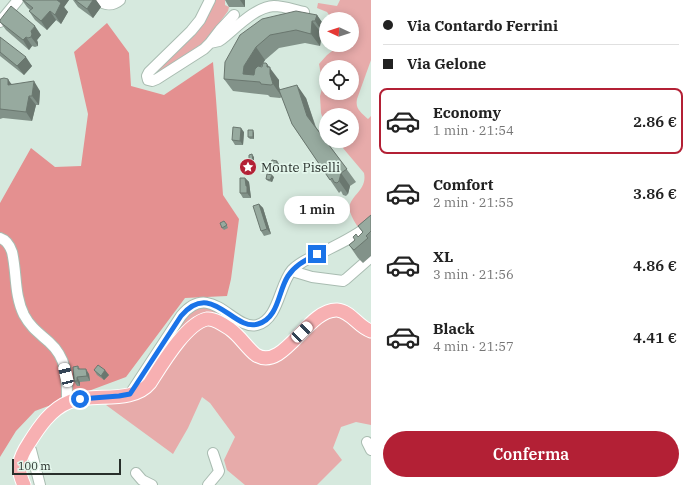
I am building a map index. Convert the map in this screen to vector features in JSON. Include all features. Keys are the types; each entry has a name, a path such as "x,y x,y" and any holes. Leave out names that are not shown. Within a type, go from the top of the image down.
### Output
{"main road":[{"path":"24,485 19,470 21,456 42,424 54,411 67,402 80,399 119,396 140,392 146,387 183,335 197,324 207,319 213,320 225,326 238,336 256,355 266,359 278,355 315,319 328,312 337,310 346,313 363,328 371,330"}],"street":[{"path":"0,22 18,0"},
{"path":"97,0 109,5 116,4 120,0"},
{"path":"210,0 195,26 147,74 147,78 150,81 157,79 204,49 234,15"},
{"path":"210,43 219,41 250,16 263,8 278,6 304,12"},
{"path":"130,394 181,316 189,308 203,303 213,304 247,324 257,325 266,320 275,309 284,284 296,266 361,233 371,224"},
{"path":"0,238 11,247 17,296 24,316 37,332 55,348 64,364 67,402"},
{"path":"292,271 312,277 343,281 371,257"},
{"path":"27,445 31,450 40,485"},
{"path":"208,485 219,471 213,453"},
{"path":"136,473 142,480 152,485"}],"shaded area":[{"path":"214,0 225,0 225,5 229,7 228,11 211,34 203,43 152,75"},
{"path":"340,0 371,0 371,60 359,93 359,60 323,60 331,52 359,52 359,12 327,12 317,8 318,3 337,6"},
{"path":"107,23 129,53 131,86 164,95 213,62 223,195 239,219 231,279 227,296 185,298 126,377 35,411 16,431 0,457 0,203 31,148 55,167 81,166 88,114 74,52"},
{"path":"320,100 357,100 358,108 321,108"},
{"path":"359,110 368,119 371,116 371,219 359,229 350,212 350,207 351,202 363,185 364,173 343,148 359,148"},
{"path":"200,306 217,310 214,316 210,315 141,382 184,318"},
{"path":"341,316 371,335 371,425 356,422 341,427 333,448 342,460 317,485 245,485 227,470 224,460 235,437 210,403 202,397 188,428 173,454 106,405 135,396 178,347 205,322 228,332 251,359 263,364 271,363 320,320"}],"building":[{"path":"23,0 57,0 61,3 55,15 50,11 41,21 29,11 33,8"},
{"path":"75,0 93,0 87,9"},
{"path":"11,6 35,26 31,31 31,37 26,37 23,40 0,22"},
{"path":"296,11 317,15 315,21 312,21 311,34 296,30 270,35 256,47 244,66 243,74 254,75 255,69 258,66 262,67 263,63 266,63 267,67 270,67 270,74 273,84 261,84 260,82 224,79 225,62 240,35 262,19"},
{"path":"0,37 26,57 17,66 0,52"},
{"path":"0,79 8,79 8,85 34,81 32,96 29,96 26,112 0,109"},
{"path":"297,85 307,116 319,132 319,148 331,148 347,169 341,173 337,183 334,182 332,178 330,180 292,124 279,90"},
{"path":"233,127 241,128 240,141 232,140"},
{"path":"248,130 253,130 253,137 248,137"},
{"path":"252,154 253,161 249,161 249,155"},
{"path":"272,160 277,161 275,166 270,165"},
{"path":"267,174 272,175 270,180 266,179"},
{"path":"240,178 245,178 247,193 240,193"},
{"path":"259,204 267,229 261,231 253,206"},
{"path":"371,215 371,231 366,236 368,238 354,250 349,245 355,240 353,237 356,234 358,237 363,232 358,226"},
{"path":"224,221 227,225 222,228 220,223"},
{"path":"98,365 105,370 101,376 94,370"},
{"path":"78,366 78,369 86,369 87,376 77,377 77,381 74,381 73,367"}],"place":[{"name":"Monte Piselli","path":"248,167"}],"route":[{"path":"80,399 130,394 181,316 193,305 203,303 213,304 247,324 257,325 266,320 275,309 287,277 296,266 317,254"}]}
